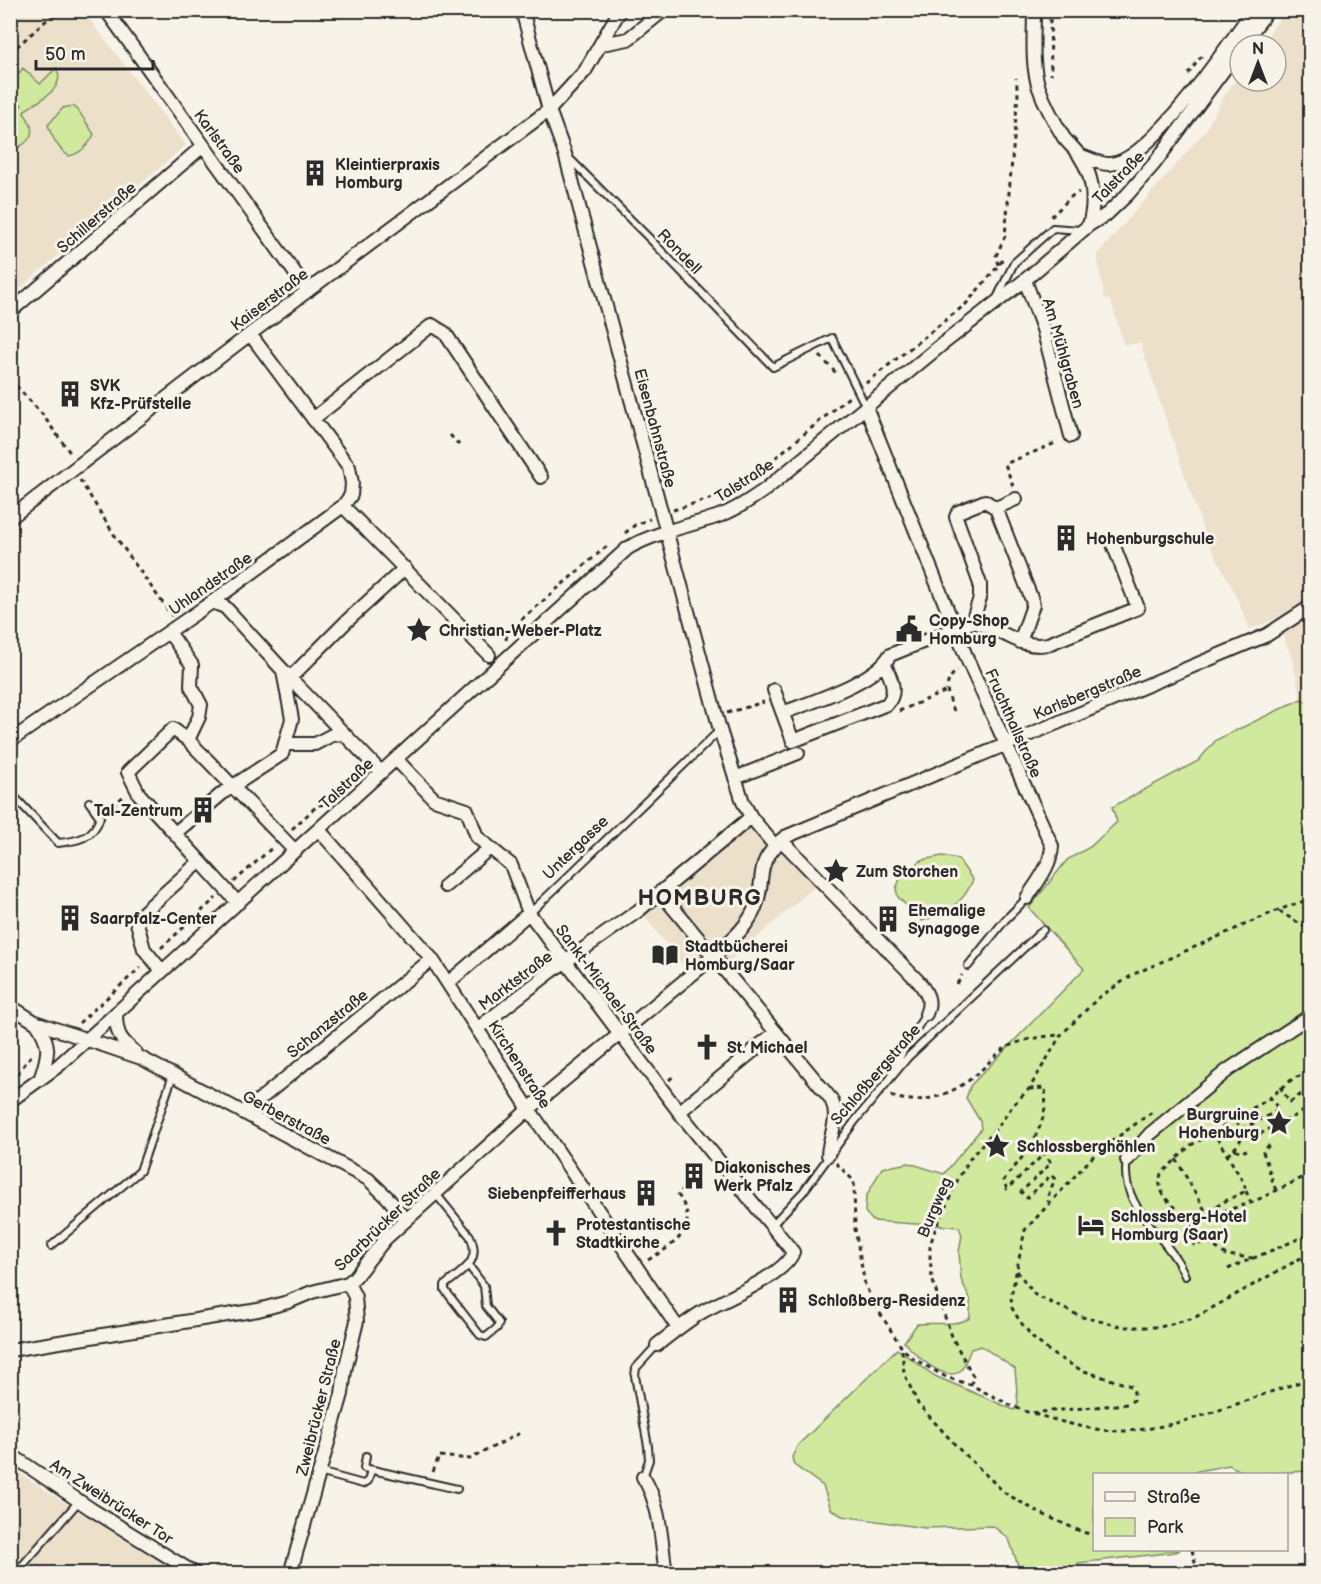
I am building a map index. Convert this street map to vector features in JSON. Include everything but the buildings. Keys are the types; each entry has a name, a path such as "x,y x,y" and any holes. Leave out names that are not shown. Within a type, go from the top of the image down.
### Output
{"street":[{"name":"Karlstraße","path":"106,10 309,291"},
{"name":"Eisenbahnstraße","path":"522,10 549,110 565,154 720,730 743,802 751,817 919,982 929,1000 930,1005 926,1014"},
{"name":"Kaiserstraße","path":"10,518 250,334 549,110 585,72 620,10"},
{"path":"602,44 627,39 664,10"},
{"path":"1034,10 1035,68 1039,88 1065,139 1079,155 1088,171 1093,186 1093,210 1086,228"},
{"name":"Talstraße","path":"1079,155 1111,164 1131,156 1165,126 1212,67 1252,10"},
{"name":"Talstraße","path":"1251,33 1268,10"},
{"name":"Talstraße","path":"10,1101 58,1066 628,548 667,531 737,508 766,489 1086,228 1107,214 1154,164 1228,64"},
{"name":"Schillerstraße","path":"10,312 203,146"},
{"name":"Am Mühlgraben","path":"1025,280 1043,329 1071,436"},
{"path":"313,419 432,325 444,333 541,477"},
{"path":"250,334 349,467 352,483 351,495 343,506 489,655"},
{"name":"Fruchthallstraße","path":"866,407 968,661 1052,846 1052,856 1027,898"},
{"path":"996,508 1016,499"},
{"path":"972,622 980,598 980,584 956,517 958,512 985,501 996,508 1032,600 1033,605 1020,642"},
{"name":"Uhlandstraße","path":"10,741 174,629 343,506"},
{"path":"783,713 865,679 885,665 890,655 972,622 981,623 1020,642 1037,646 1048,644 1138,608 1113,544"},
{"path":"286,674 405,568"},
{"path":"212,602 225,607 381,772"},
{"name":"Karlsbergstraße","path":"778,843 798,830 1267,635 1311,607"},
{"path":"174,629 192,665 191,686 201,705 199,717 188,740"},
{"path":"776,694 793,741 887,704 893,697 893,688 885,665"},
{"path":"175,833 232,787 282,754 292,719 286,674"},
{"path":"238,903 139,794 128,772 173,729 188,740 295,852"},
{"path":"285,744 315,744 332,735 344,734"},
{"path":"735,778 798,753"},
{"name":"Sankt-Michael-Straße","path":"396,759 434,799 467,810 477,837 511,865 529,914 680,1112 793,1252 786,1263 751,1288 702,1312 678,1328"},
{"name":"Marktstraße","path":"477,1029 565,962 638,911 751,817"},
{"name":"Kirchenstraße","path":"319,830 432,959 529,1109 678,1328"},
{"name":"Saarbrücker Straße","path":"10,1350 258,1310 348,1283 385,1239 529,1109 713,957 740,932 752,915 764,862 778,843"},
{"path":"445,886 490,848"},
{"path":"162,971 144,949 136,920 200,861"},
{"path":"660,892 834,1106 836,1122 830,1137 828,1155"},
{"name":"Untergasse","path":"448,983 529,914"},
{"name":"Schanzstraße","path":"243,1113 432,959"},
{"name":"Gerberstraße","path":"10,1006 35,1022 141,1058 174,1074 368,1179 406,1220"},
{"name":"Gerberstraße","path":"116,1013 119,1037 141,1058"},
{"path":"1127,1160 1150,1134 1228,1070 1311,1016"},
{"path":"35,1022 45,1035 48,1054 40,1077"},
{"path":"680,1112 776,1032"},
{"name":"Zweibrücker Straße","path":"290,1574 342,1394 345,1370 357,1321 355,1297 348,1283"},
{"path":"657,1345 678,1328"},
{"name":"Am Zweibrücker Tor","path":"10,1454 79,1501 196,1574"},
{"path":"643,1477 652,1491 657,1509 666,1574"}],"lane":[{"name":"Rondell","path":"565,154 773,367 832,338 866,407"},
{"path":"995,302 1014,263 1053,228 1086,228"},
{"name":"Untergasse","path":"529,914 720,730"},
{"path":"10,792 58,843 80,841 97,829 100,817 89,802"},
{"name":"Fruchthallstraße","path":"968,966 1005,920 1027,898"},
{"name":"Schloßbergstraße","path":"771,1226 803,1192 828,1155 925,1040 1042,930"},
{"path":"888,1082 898,1059 926,1014"},
{"path":"51,1246 140,1171 174,1074"},
{"path":"1127,1160 1125,1180 1132,1199 1175,1257 1185,1276"},
{"path":"436,1194 470,1236 473,1244 473,1260 469,1266 445,1285 444,1290 480,1335 486,1337 497,1328 499,1323 486,1306 484,1286 469,1266"},
{"path":"643,1477 649,1460 648,1446 635,1376 636,1368 657,1345"},
{"path":"366,1456 364,1468 457,1489"},
{"path":"319,1472 363,1484 368,1482 371,1470"},
{"path":"15,1574 79,1501"}],"path":[{"path":"10,53 58,10"},
{"path":"1050,10 1051,78"},
{"path":"1188,74 1208,47"},
{"path":"998,265 996,256 1005,236 1018,95 1016,78"},
{"path":"826,363 839,376"},
{"path":"10,379 42,414 174,629"},
{"path":"450,435 461,447"},
{"path":"1012,484 1005,465 1071,436"},
{"path":"954,711 946,685 954,673 968,661"},
{"path":"717,716 776,694"},
{"path":"100,817 135,786"},
{"name":"Burgweg","path":"971,1385 973,1376 953,1339 938,1298 932,1278 930,1252 935,1230 970,1157 1029,1089 1061,1035 1098,998 1134,974 1278,910 1311,898"},
{"path":"1278,910 1307,928 1311,928"},
{"path":"880,1092 908,1101 934,1099 971,1079 1006,1048 1023,1042 1061,1035"},
{"path":"10,1079 18,1073 33,1053"},
{"path":"1253,1257 1226,1256 1208,1242 1194,1245 1196,1233 1189,1221 1167,1201 1160,1185 1161,1174 1191,1145 1270,1097 1295,1077 1311,1074"},
{"path":"1280,1088 1290,1101 1311,1086 1304,1076"},
{"path":"1029,1089 1045,1088 1047,1101 1043,1116 1033,1142 1003,1181 1007,1189 1045,1153 1051,1164 1022,1192 1027,1198 1051,1175 1055,1179 1049,1193 1048,1203"},
{"path":"1242,1129 1279,1110 1270,1097"},
{"path":"1252,1138 1311,1108"},
{"path":"1227,1155 1235,1149 1242,1135 1242,1129 1235,1118"},
{"path":"1214,1133 1244,1183 1251,1203"},
{"path":"1269,1145 1263,1152 1276,1191"},
{"path":"1235,1149 1241,1152 1247,1150"},
{"path":"828,1155 854,1181 855,1229 865,1285 873,1302 902,1348 928,1368 946,1377 971,1385 1030,1413 1079,1426 1123,1431 1171,1424 1215,1413 1311,1379"},
{"path":"1176,1159 1206,1212"},
{"path":"1030,1413 1127,1404 1134,1400 1131,1386 1081,1370 1054,1355 1034,1339 1012,1308 1011,1297 1025,1230 1085,1164"},
{"path":"1189,1221 1251,1203 1311,1174"},
{"path":"637,1267 677,1241 685,1230 687,1215 678,1195 683,1189"},
{"path":"1199,1217 1246,1191"},
{"path":"1228,1269 1311,1234"},
{"path":"930,1252 936,1249"},
{"path":"1016,1269 1035,1295 1082,1317 1125,1327 1160,1327 1194,1318 1311,1253"},
{"path":"902,1348 904,1373 918,1404 960,1450 1005,1493 1038,1512 1082,1532 1093,1535"},
{"path":"424,1471 432,1473 439,1456 470,1459 520,1433"},
{"path":"1192,1551 1198,1574"}],"shaded area":[{"path":"11,11 83,11 186,145 11,296"},
{"path":"1285,11 1310,11 1310,704 1301,699 1292,658 1276,619 1250,629 1231,585 1206,538 1140,343 1124,345 1111,301 1104,297 1097,255 1206,130 1228,91 1228,93 1288,93 1288,33 1269,33"},
{"path":"748,812 774,845 781,840 821,881 722,968 713,958 691,975 644,916 632,906"},
{"path":"10,1467 73,1508 178,1573 11,1573"}],"green space":[{"path":"23,68 40,84 56,68 59,75 50,93 25,110 24,113 32,132 28,140 19,147 11,143 11,117 22,105 11,94 11,83"},
{"path":"73,106 94,134 84,148 69,156 56,142 48,125 63,108"},
{"path":"1301,699 1310,704 1310,1471 1245,1473 1229,1465 1193,1473 1093,1473 1093,1551 1178,1551 1078,1563 1071,1573 1021,1574 1009,1539 993,1526 925,1528 842,1516 831,1509 823,1486 794,1465 792,1457 798,1445 897,1349 935,1376 1014,1410 1018,1404 1015,1369 981,1346 971,1349 962,1369 953,1374 929,1365 904,1342 917,1324 951,1323 970,1318 970,1299 961,1279 959,1252 962,1235 959,1227 873,1221 865,1212 866,1197 882,1168 909,1163 944,1174 981,1129 980,1121 966,1098 971,1085 1084,969 1029,908 1067,860 1090,847 1117,822 1112,807 1198,761 1216,740"},
{"path":"942,856 958,859 973,880 964,896 953,907 922,921 898,897 896,889 901,876 922,860"}],"place":[{"name":"Kleintierpraxis Homburg","path":"315,173"},
{"name":"SVK Kfz-Prüfstelle","path":"70,394"},
{"name":"Hohenburgschule","path":"1066,538"},
{"name":"Copy-Shop Homburg","path":"909,629"},
{"name":"Christian-Weber-Platz","path":"419,630"},
{"name":"Tal-Zentrum","path":"203,810"},
{"name":"Zum Storchen","path":"836,871"},
{"name":"Saarpfalz-Center","path":"70,918"},
{"name":"Ehemalige Synagoge","path":"888,919"},
{"name":"Stadtbücherei Homburg/Saar","path":"665,955"},
{"name":"St. Michael","path":"707,1047"},
{"name":"Burgruine Hohenburg","path":"1279,1123"},
{"name":"Schlossberghöhlen","path":"997,1146"},
{"name":"Diakonisches Werk Pfalz","path":"694,1176"},
{"name":"Siebenpfeifferhaus","path":"646,1193"},
{"name":"Schlossberg-Hotel Homburg (Saar)","path":"1091,1225"},
{"name":"Protestantische Stadtkirche","path":"556,1233"},
{"name":"Schloßberg-Residenz","path":"788,1300"}],"district":[{"name":"HOMBURG","path":"700,897"}]}
